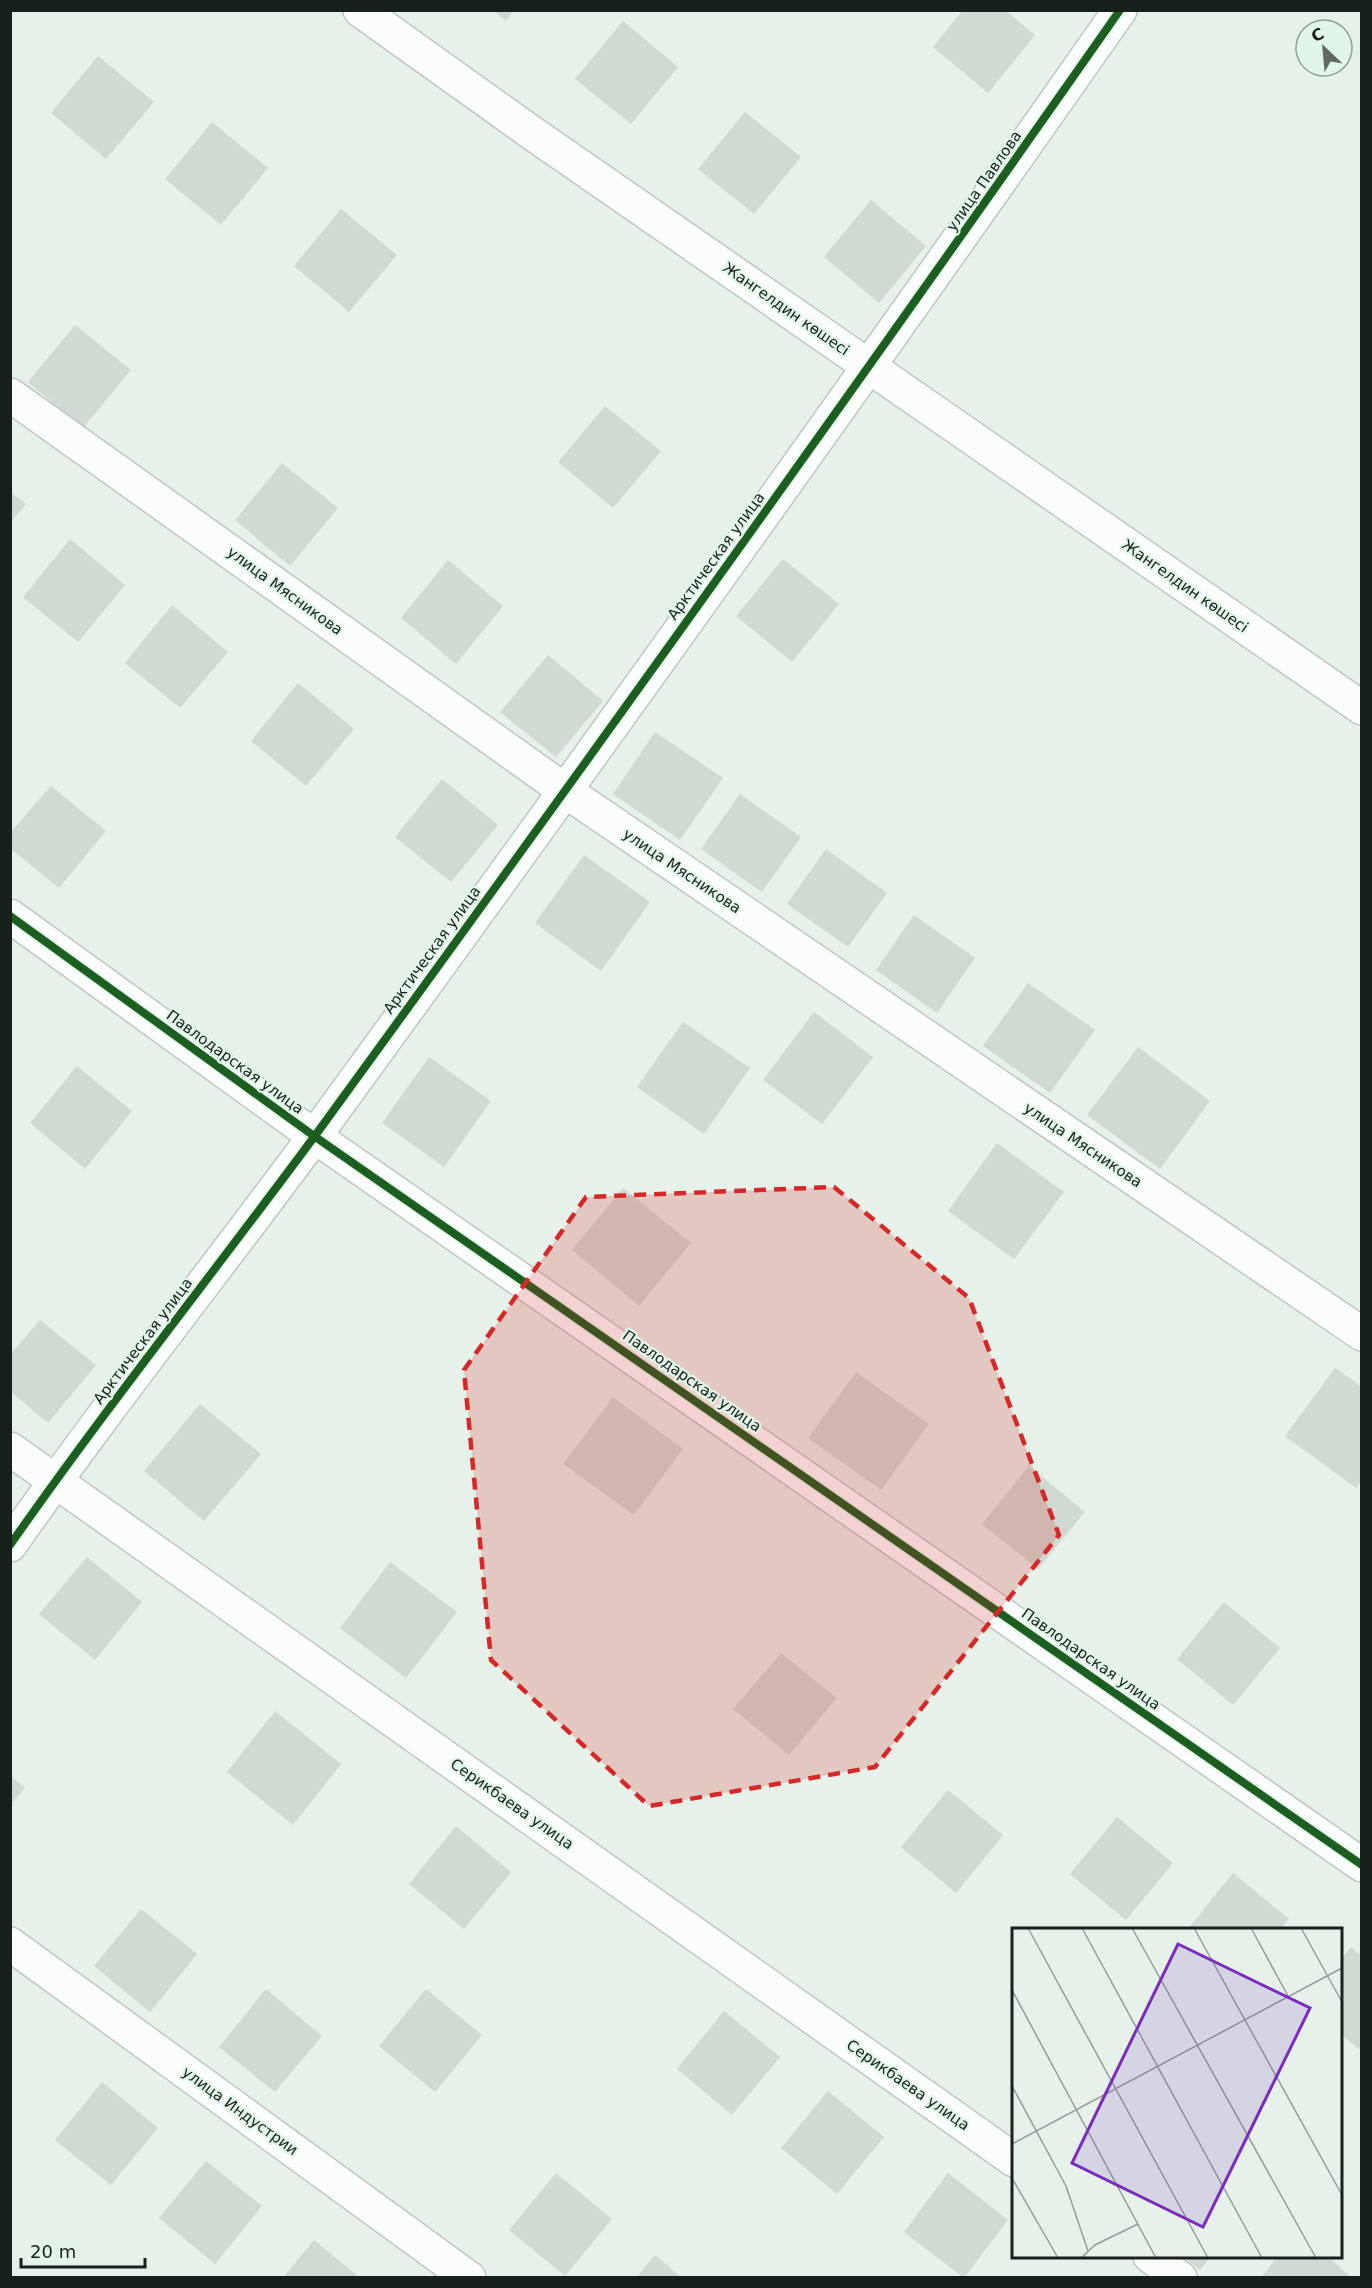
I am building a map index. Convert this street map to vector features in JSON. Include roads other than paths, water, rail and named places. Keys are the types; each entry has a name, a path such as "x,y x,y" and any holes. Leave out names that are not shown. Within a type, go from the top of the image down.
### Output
{"street":[{"name":"Жангелдин көшесі","path":"360,10 869,367 1362,708"},
{"name":"улица Павлова","path":"869,367 1120,10"},
{"name":"Арктическая улица","path":"10,1545 56,1480 314,1136 869,367"},
{"name":"улица Мясникова","path":"10,395 564,790 1362,1334"},
{"name":"Павлодарская улица","path":"10,916 314,1136 1362,1865"},
{"name":"Серикбаева улица","path":"10,1449 1012,2159"},
{"name":"улица Индустрии","path":"10,1944 468,2277"},
{"path":"1153,2258 1180,2277"}]}
